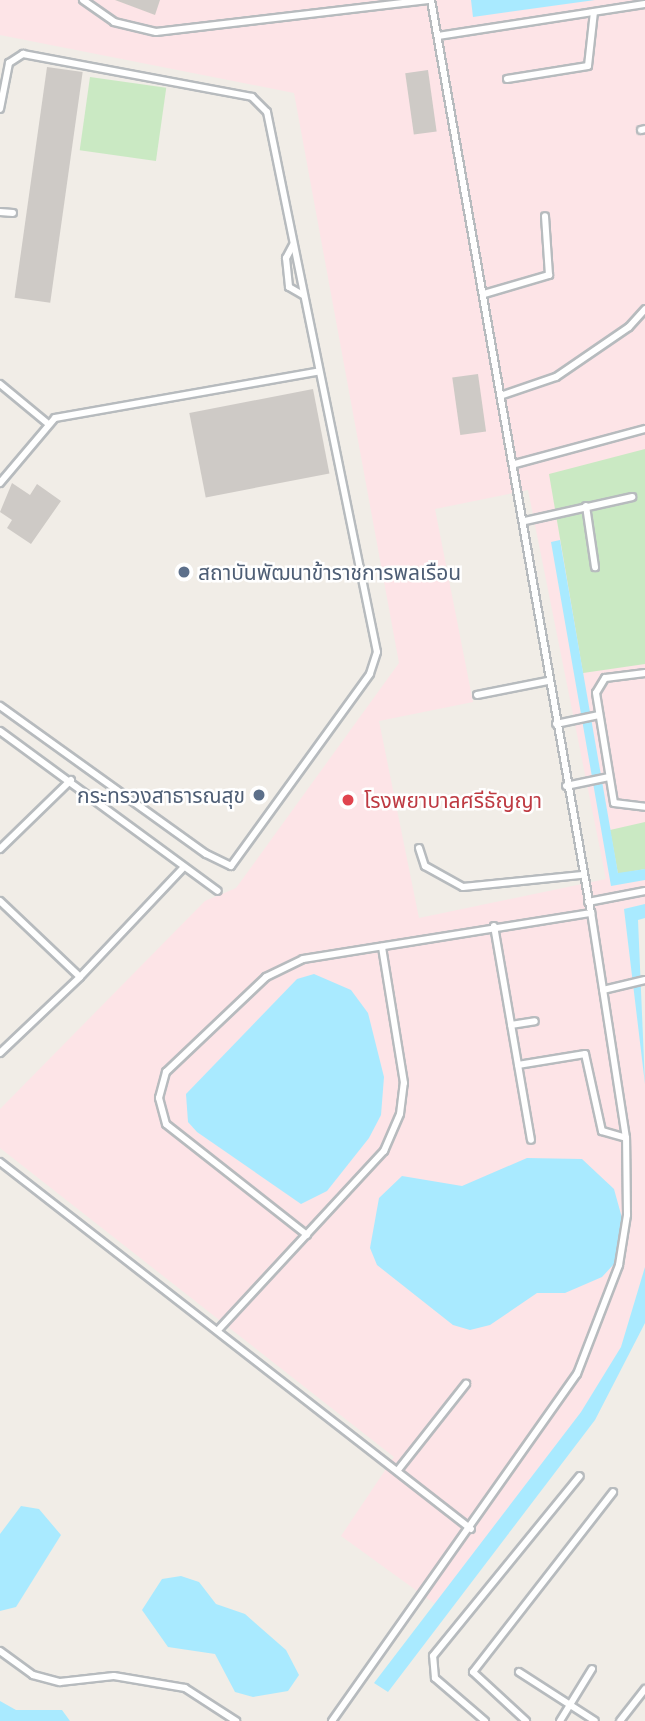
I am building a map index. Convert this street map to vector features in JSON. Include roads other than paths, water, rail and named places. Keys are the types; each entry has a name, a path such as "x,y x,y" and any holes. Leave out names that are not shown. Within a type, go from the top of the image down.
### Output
{"lane":[{"path":"83,0 114,22 156,32 430,0 525,521 566,786 606,990 626,1138 627,1215 601,1322 577,1374 471,1529 332,1721"},
{"path":"438,36 645,4"},
{"path":"507,79 588,66 594,12"},
{"path":"0,109 9,63 23,54 252,97 267,112 317,372 359,554 376,663 238,860 223,866 0,706"},
{"path":"0,212 13,213"},
{"path":"484,294 549,275 545,216"},
{"path":"293,246 286,258 289,287 303,295"},
{"path":"503,395 556,377 629,327 645,309"},
{"path":"0,483 46,422 317,372"},
{"path":"0,384 46,422"},
{"path":"515,464 645,429"},
{"path":"525,521 632,497"},
{"path":"586,506 594,567"},
{"path":"645,673 599,683 596,716 607,778 618,807 645,807"},
{"path":"477,695 548,681"},
{"path":"556,724 596,716"},
{"path":"0,731 71,780 218,891"},
{"path":"566,786 607,778"},
{"path":"0,849 71,780"},
{"path":"419,848 425,866 463,887 582,875"},
{"path":"1,1053 80,976 184,867"},
{"path":"588,902 645,891"},
{"path":"0,901 80,976"},
{"path":"307,1235 166,1124 160,1086 166,1072 266,977 303,959 494,926 591,913"},
{"path":"494,926 531,1140"},
{"path":"219,1329 384,1151 400,1114 404,1083 383,947"},
{"path":"606,990 645,980"},
{"path":"512,1025 535,1021"},
{"path":"518,1065 585,1054 602,1130 626,1138"},
{"path":"0,1162 219,1329 471,1529"},
{"path":"398,1470 466,1384"},
{"path":"485,1721 435,1678 433,1656 580,1476"},
{"path":"526,1721 473,1672 613,1492"},
{"path":"0,1651 33,1675 60,1682 114,1676 185,1688 236,1721"},
{"path":"560,1721 592,1669"},
{"path":"519,1672 595,1721"},
{"path":"620,1721 645,1689"}],"water":[{"path":"471,0 595,0 473,17"},
{"path":"560,540 618,873 645,869 645,880 611,886 551,542"},
{"path":"645,904 645,918 638,920 645,1084 624,909"},
{"path":"314,974 351,990 368,1013 384,1077 381,1115 369,1138 327,1191 301,1204 197,1132 188,1122 186,1094 297,979"},
{"path":"527,1158 582,1159 614,1189 622,1218 614,1264 602,1277 565,1293 537,1293 490,1325 470,1330 453,1325 377,1265 370,1248 379,1198 402,1176 462,1186"},
{"path":"645,1267 645,1323 595,1420 388,1692 374,1683 581,1412 621,1347"},
{"path":"21,1506 39,1509 61,1535 16,1607 0,1611 0,1534"},
{"path":"181,1576 199,1582 216,1604 245,1614 286,1650 299,1675 288,1691 253,1697 235,1692 215,1654 168,1647 142,1610 162,1579"},
{"path":"0,1701 16,1710 62,1710 70,1721 0,1721"}],"place":[{"name":"สถาบันพัฒนาข้าราชการพลเรือน","path":"184,572"},
{"name":"กระทรวงสาธารณสุข","path":"259,795"},
{"name":"โรงพยาบาลศรีธัญญา","path":"348,800"}]}
